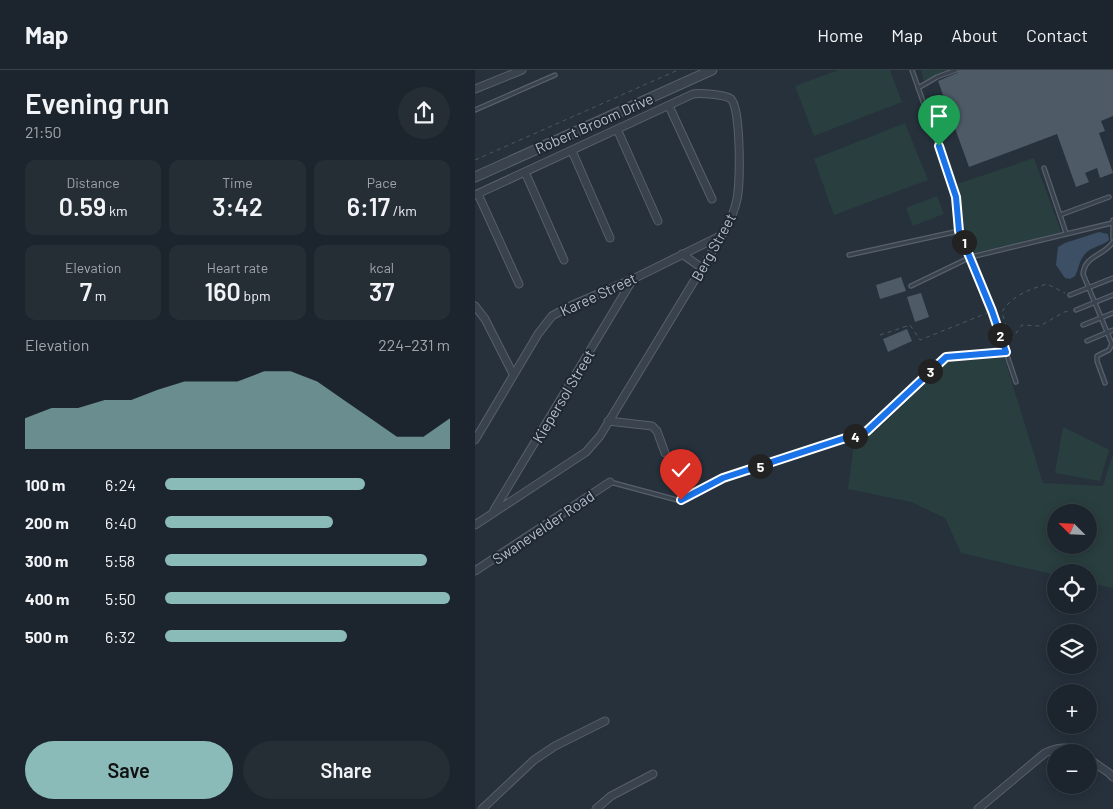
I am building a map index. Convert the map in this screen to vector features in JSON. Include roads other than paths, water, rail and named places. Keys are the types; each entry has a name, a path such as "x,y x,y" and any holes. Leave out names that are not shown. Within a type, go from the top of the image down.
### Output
{"street":[{"path":"498,70 501,79"},
{"path":"475,89 522,70"},
{"name":"Robert Broom Drive","path":"475,177 712,70"},
{"name":"Berg Street","path":"475,525 587,452 609,421 722,235 736,206 739,188 738,139 733,103 729,98 696,94 476,195"},
{"path":"669,106 712,199"},
{"path":"617,129 657,221"},
{"path":"571,151 611,238"},
{"path":"525,172 564,260"},
{"path":"476,195 519,284"},
{"name":"Karee Street","path":"475,440 542,328 557,312 633,279 722,235"},
{"path":"682,254 702,268"},
{"name":"Kiepersol Street","path":"493,513 633,279"},
{"path":"475,306 485,319 513,374"},
{"path":"609,421 653,426 657,431 665,453"},
{"name":"Swanevelder Road","path":"475,571 611,482"},
{"path":"486,808 534,760 555,746 605,721"},
{"path":"978,809 1047,752"},
{"path":"1097,764 1112,773"},
{"path":"596,809 611,796 653,774"}],"lane":[{"path":"912,70 954,190 959,231 992,311 1017,382"},
{"path":"918,88 937,77 956,70"},
{"path":"475,109 555,75"},
{"path":"1044,168 1066,233"},
{"path":"1060,215 1109,197"},
{"path":"911,286 971,257 1113,222 1113,238"},
{"path":"849,255 959,231"},
{"path":"1105,383 1096,358 1098,354 1112,347 1083,274 1087,261 1107,249 1113,242"},
{"path":"1070,295 1113,278"},
{"path":"1076,310 1113,295"},
{"path":"1083,325 1113,314"},
{"path":"1087,341 1113,330"},
{"path":"611,482 681,500 723,478 867,431 946,357 1006,352"}],"water":[{"path":"1099,232 1108,234 1109,240 1088,251 1081,259 1075,276 1070,279 1065,278 1056,265 1058,247"}]}
